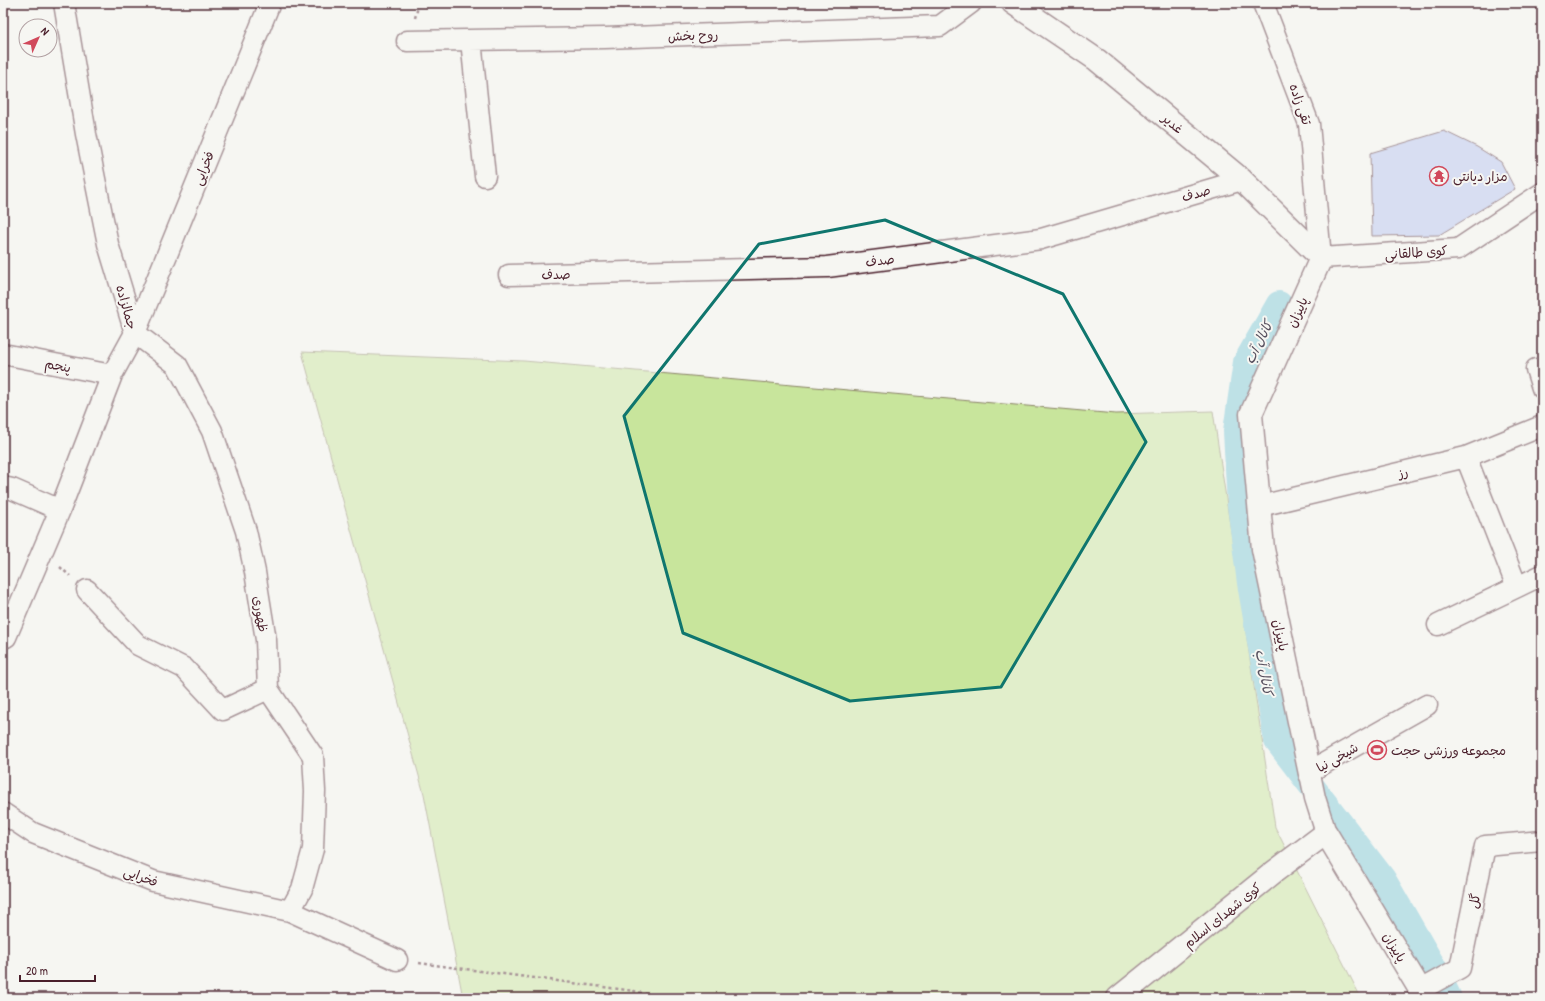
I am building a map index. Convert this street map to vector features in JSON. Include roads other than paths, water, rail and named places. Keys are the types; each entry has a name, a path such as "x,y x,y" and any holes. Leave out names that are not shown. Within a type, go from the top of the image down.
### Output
{"main road":[{"name":"غدیر","path":"1013,3 1098,60 1242,180 1321,258"},
{"name":"پاییزان","path":"1310,773 1263,550 1251,414 1321,258"},
{"name":"پاییزان","path":"1326,833 1422,994"},
{"name":"کوی شهدای اسلام","path":"1118,998 1274,872 1326,833"}],"street":[{"name":"جمالزاده","path":"6,638 60,510 112,375 135,333 108,244 86,134 64,3"},
{"name":"فخرایی","path":"135,333 270,3"},
{"name":"روح بخش","path":"407,41 605,38 940,26 971,3"},
{"name":"تقی زاده","path":"1263,3 1310,124 1321,258"},
{"path":"471,40 485,176"},
{"name":"صدف","path":"508,275 827,267 1041,239 1242,180"},
{"name":"کوی طالقانی","path":"1321,258 1458,249 1542,192"},
{"name":"ظهوری","path":"135,333 177,365 212,431 246,531 255,572 266,640 268,689"},
{"name":"پنجم","path":"3,354 112,375"},
{"path":"1536,368 1542,388"},
{"name":"رز","path":"1260,506 1466,457 1542,426"},
{"path":"1466,457 1517,587"},
{"path":"3,487 12,489 60,510"},
{"path":"1438,625 1542,575"},
{"path":"87,590 138,645 184,668 223,710 268,689 313,756 316,791 314,849 302,889 290,911"},
{"name":"شیخی نیا","path":"1310,773 1427,705"},
{"name":"پاییزان","path":"1310,773 1315,798 1326,833"},
{"name":"فخرایی","path":"3,813 34,833 153,881 290,911 397,960"},
{"name":"گل","path":"1422,994 1460,968 1485,846 1542,841"}],"waterway":[{"name":"کانال آب","path":"1279,304 1246,362 1236,431 1240,505 1250,583 1277,741 1383,879 1438,975 1449,998"}],"place":[{"name":"مزار دیانتی","path":"1439,176"},
{"name":"مجموعه ورزشی حجت","path":"1377,750"}]}
